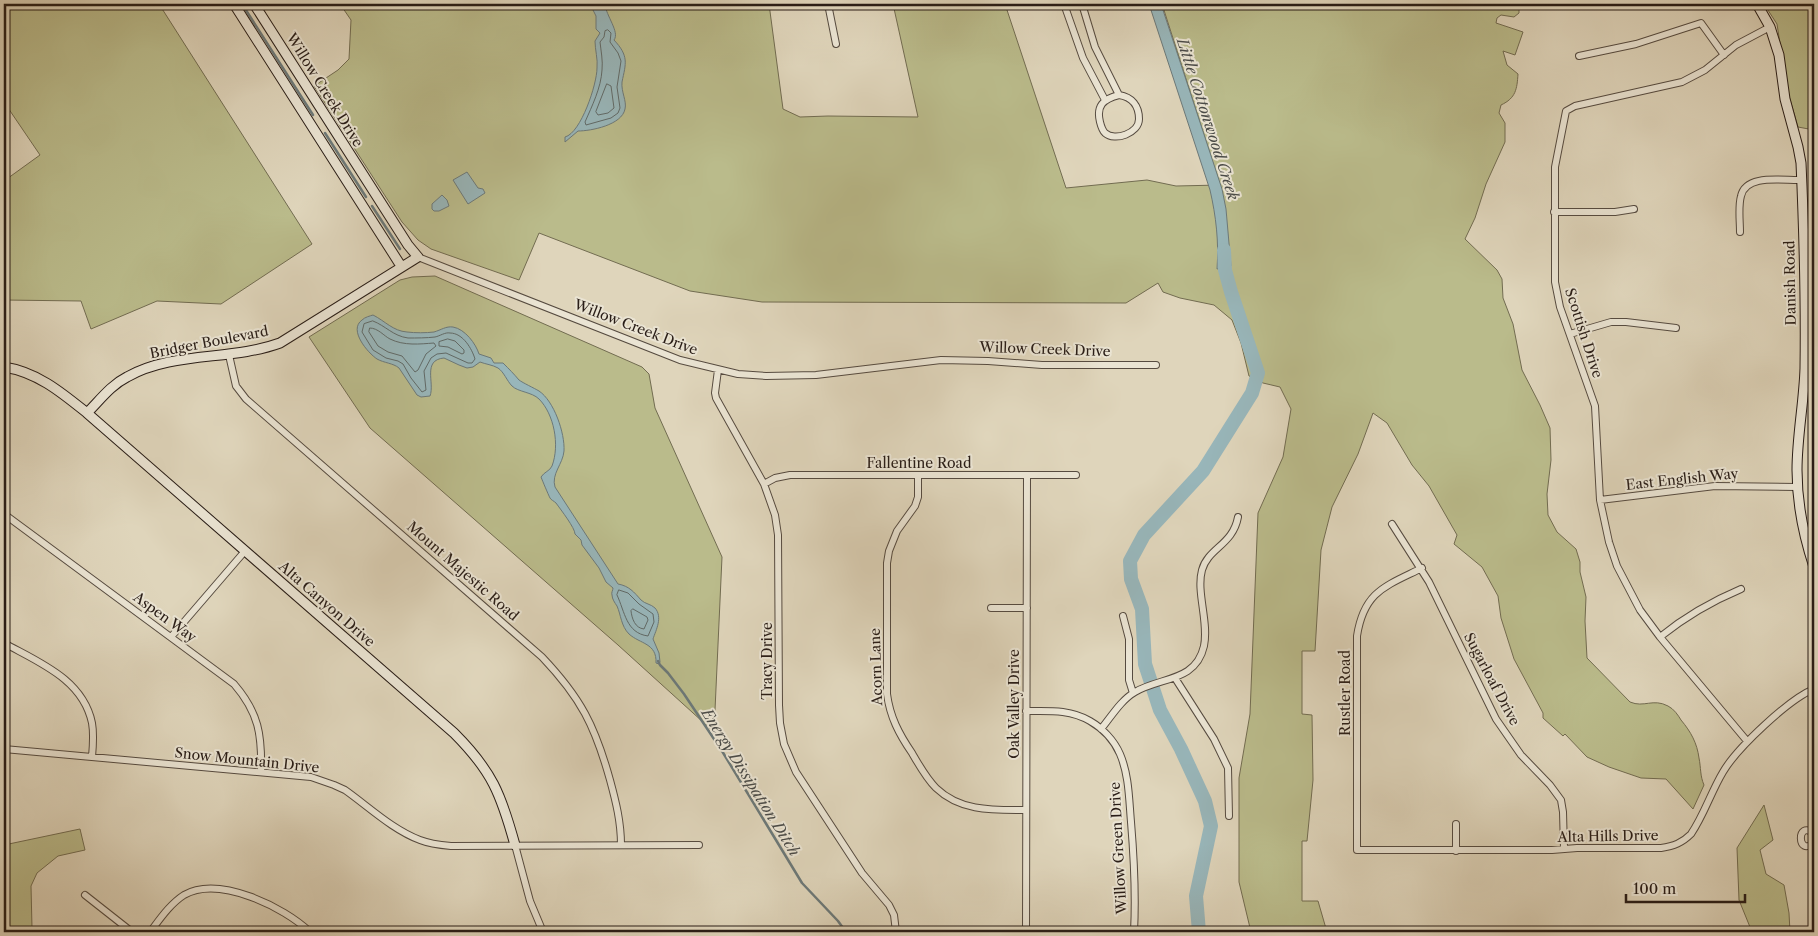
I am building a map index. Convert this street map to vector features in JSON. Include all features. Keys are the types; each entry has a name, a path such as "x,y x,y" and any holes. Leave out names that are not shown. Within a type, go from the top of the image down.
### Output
{"street":[{"path":"234,4 401,266"},
{"name":"Willow Creek Drive","path":"254,4 408,245 418,257 680,360 718,370 766,376 792,376 912,362 955,360 1042,365 1156,366"},
{"path":"828,4 836,44"},
{"path":"1064,4 1083,58 1105,100"},
{"path":"1082,4 1096,47 1119,95"},
{"name":"Danish Road","path":"1757,4 1770,27 1779,55 1785,99 1798,147 1802,180 1810,371 1797,468 1797,486 1806,540 1814,567"},
{"path":"1579,56 1636,44 1701,23 1724,55"},
{"name":"Scottish Drive","path":"1747,741 1660,637 1640,610 1617,566 1605,528 1600,500 1594,406 1560,307 1555,282 1555,167 1566,111 1575,106 1682,82 1706,70 1736,45 1770,27"},
{"path":"1119,95 1127,96 1135,104 1139,123 1132,132 1118,137 1105,134 1098,116 1099,109 1105,100 1119,95"},
{"path":"1740,232 1741,195 1748,184 1760,180 1802,180"},
{"path":"1554,212 1615,212 1634,209"},
{"name":"Bridger Boulevard","path":"87,412 113,386 138,371 166,363 254,351 280,343 418,257"},
{"path":"1570,334 1611,322 1640,323 1676,328"},
{"name":"Mount Majestic Road","path":"229,355 236,386 246,399 542,657 562,678 578,700 592,725 602,751 618,813 621,845"},
{"name":"Alta Canyon Drive","path":"4,367 30,373 57,389 87,412 447,726 469,748 482,763 502,800 530,901 543,932"},
{"name":"Tracy Drive","path":"718,370 716,398 764,484 775,515 778,535 779,705 784,744 796,772 854,861 889,905 894,916 896,932"},
{"name":"Fallentine Road","path":"764,484 776,478 790,475 1076,476"},
{"name":"Acorn Lane","path":"918,476 918,497 915,506 892,541 887,563 887,694 893,722 926,775 935,787 945,795 962,804 982,809 1026,810"},
{"name":"Oak Valley Drive","path":"1026,932 1027,476"},
{"name":"East English Way","path":"1600,500 1714,486 1797,486"},
{"name":"Aspen Way","path":"4,514 234,684 246,698 255,714 260,729 262,747 261,772"},
{"path":"1101,729 1136,691 1162,680 1183,675 1190,670 1202,655 1205,635 1201,582 1202,568 1209,557 1232,536 1238,517"},
{"name":"Sugarloaf Drive","path":"1392,524 1422,568 1496,719 1521,755 1550,785 1561,800 1564,812 1564,849"},
{"path":"171,637 245,551"},
{"name":"Rustler Road","path":"1358,850 1357,636 1360,620 1374,594 1422,568"},
{"path":"1660,637 1702,607 1741,589"},
{"path":"991,608 1027,608"},
{"path":"1123,616 1129,639 1129,680 1136,691"},
{"path":"4,643 55,672 78,691 85,703 92,724 92,757"},
{"path":"1175,678 1214,739 1228,768 1229,816"},
{"name":"Alta Hills Drive","path":"1358,850 1661,848 1673,846 1684,841 1692,834 1724,770 1747,741 1800,696 1814,689"},
{"name":"Willow Green Drive","path":"1026,711 1064,711 1088,720 1101,729 1119,752 1127,780 1134,869 1134,932"},
{"name":"Snow Mountain Drive","path":"4,749 311,777 334,784 421,841 450,846 699,845"},
{"path":"1456,824 1456,850"},
{"path":"1813,846 1806,846 1802,843 1800,836 1808,830 1814,834"},
{"path":"150,932 180,898 192,892 210,888 232,891 268,904 281,910 310,932"},
{"path":"85,894 132,932"}],"green space":[{"path":"4,4 159,4 312,244 221,304 157,301 91,329 81,301 4,300 4,181 40,155 4,102"},
{"path":"340,4 769,4 783,109 800,117 918,117 893,4 1005,4 1066,188 1147,180 1176,186 1220,185 1162,4 1519,4 1519,13 1514,17 1501,15 1497,18 1496,23 1523,32 1515,55 1503,51 1507,65 1518,74 1517,84 1513,96 1501,105 1499,113 1505,123 1505,142 1486,184 1475,218 1465,239 1497,270 1502,279 1503,298 1513,324 1522,370 1550,428 1551,460 1547,494 1548,515 1557,532 1576,549 1580,562 1580,572 1586,597 1587,658 1630,702 1635,704 1658,703 1668,706 1676,712 1688,729 1697,747 1704,785 1693,809 1666,779 1641,778 1587,757 1565,734 1563,736 1543,718 1543,713 1514,659 1501,618 1498,596 1482,567 1454,544 1457,535 1429,486 1412,465 1387,423 1373,413 1358,454 1332,507 1321,550 1315,651 1302,651 1302,714 1312,715 1313,780 1307,841 1302,841 1302,901 1318,901 1327,932 1251,932 1239,882 1239,778 1250,714 1258,513 1283,457 1291,409 1280,387 1263,383 1249,376 1241,343 1232,320 1214,305 1180,298 1163,292 1158,283 1126,303 762,302 690,291 539,233 519,280 431,249 418,240 402,222 314,86 338,70 349,59 351,20"},
{"path":"1764,4 1814,4 1814,130 1798,127 1787,89 1777,24"},
{"path":"435,276 642,367 649,374 655,408 722,557 714,732 618,645 370,428 309,337 400,280 412,277"},
{"path":"1764,805 1773,840 1760,850 1766,874 1784,885 1790,932 1752,932 1739,900 1737,848"},
{"path":"80,829 85,850 58,856 37,873 31,886 32,928 4,929 4,845"}],"water":[{"path":"590,4 605,4 614,28 614,40 624,55 625,65 622,86 625,109 623,115 612,123 590,130 578,131 565,142 565,137 571,134 582,118 591,96 596,75 595,41 600,33 596,29 596,16"},
{"path":"1149,4 1161,4 1222,189 1226,209 1231,266 1217,269 1218,249 1210,190"},
{"path":"467,172 478,188 483,189 485,193 468,204 453,180"},
{"path":"442,195 447,200 449,206 439,211 434,211 432,204"},
{"path":"373,315 393,328 413,333 434,332 448,327 457,328 469,337 479,354 491,358 494,363 503,363 519,380 539,391 549,402 558,418 564,444 563,456 554,482 555,487 618,584 628,588 643,601 655,608 658,615 658,624 653,639 659,653 659,664 656,663 656,656 651,648 626,631 613,598 613,588 606,582 599,568 556,503 550,499 541,477 552,466 555,440 552,421 544,405 536,397 512,386 496,367 480,362 473,367 467,368 444,358 437,360 431,367 430,396 421,397 417,395 399,368 377,359 361,341 358,335 358,324 365,318"}],"waterway":[{"name":"Energy Dissipation Ditch","path":"242,4 313,115"},
{"name":"Energy Dissipation Ditch","path":"325,133 366,197"},
{"name":"Energy Dissipation Ditch","path":"372,206 400,249"},
{"name":"Little Cottonwood Creek","path":"1199,932 1196,896 1211,826 1205,801 1181,749 1160,710 1145,664 1142,609 1131,579 1130,561 1144,535 1203,471 1252,393 1258,373 1231,292 1225,270 1224,250"},
{"name":"Energy Dissipation Ditch","path":"658,661 684,694 722,751 802,883 846,932"}]}
